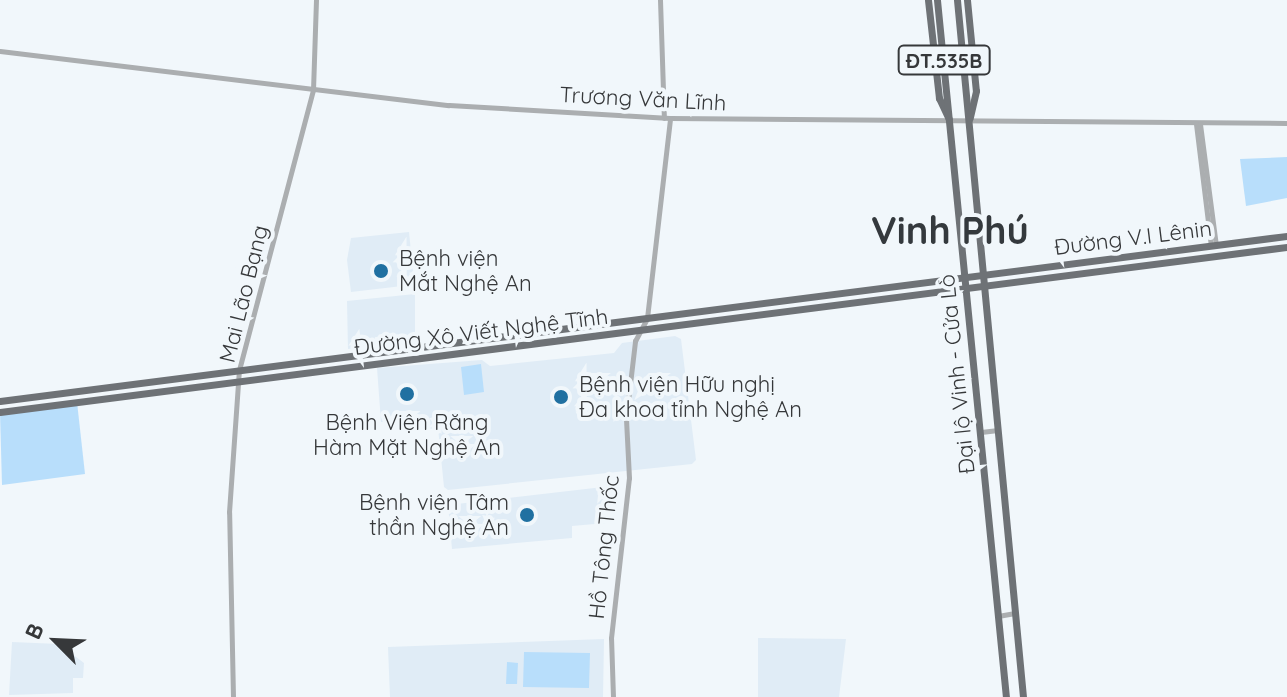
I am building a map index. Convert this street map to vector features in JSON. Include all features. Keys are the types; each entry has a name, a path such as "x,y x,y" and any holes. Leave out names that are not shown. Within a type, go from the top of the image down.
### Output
{"main road":[{"path":"928,0 939,98 950,121"},
{"name":"Đại lộ Vinh - Cửa Lò","path":"937,0 1006,697"},
{"name":"Đại lộ Vinh - Cửa Lò","path":"957,0 1023,697"},
{"path":"967,0 976,95 969,120"},
{"name":"Đường V.I Lênin","path":"966,277 1287,236"},
{"path":"963,247 972,255 980,246"},
{"name":"Đường V.I Lênin","path":"967,287 1287,247"},
{"path":"1200,248 1201,258"},
{"name":"Đường Xô Viết Nghệ Tĩnh","path":"0,401 966,277"},
{"name":"Đường Xô Viết Nghệ Tĩnh","path":"0,412 967,287"},
{"path":"970,321 978,312 987,319"},
{"path":"500,337 501,347"},
{"path":"427,346 428,357"},
{"path":"41,396 43,407"}],"street":[{"name":"Mai Lão Bạng","path":"233,697 229,512 239,370 313,90 316,0"},
{"name":"Hồ Tông Thốc","path":"613,697 611,638 629,478 626,425 635,341 647,318 667,118 660,0"},
{"name":"Trương Văn Lĩnh","path":"0,51 475,107 667,118 1287,123"},
{"path":"1198,124 1214,246"},
{"path":"981,432 998,430"},
{"path":"998,616 1015,613"}],"shaded area":[{"path":"1287,157 1287,198 1246,206 1240,159"},
{"name":"Bệnh viện Mắt Nghệ An","path":"409,232 414,282 411,285 351,292 347,260 351,238"},
{"path":"415,294 415,338 348,349 347,301"},
{"name":"Bệnh viện Hữu nghị Đa khoa tỉnh Nghệ An","path":"675,336 681,339 696,460 692,464 448,490 444,487 438,428 400,431 398,421 381,422 377,368 482,360 490,366 614,353 622,343"},
{"path":"481,364 484,392 464,395 461,367"},
{"path":"77,402 85,474 2,485 0,412"},
{"name":"Bệnh viện Tâm thần Nghệ An","path":"603,487 606,523 572,526 572,538 452,549 448,505"},
{"path":"758,638 846,639 839,697 758,697"},
{"path":"604,639 603,697 390,697 388,647"},
{"path":"12,642 59,644 84,663 83,678 73,678 73,693 9,695"},
{"path":"524,652 590,653 589,688 523,687"},
{"path":"507,662 518,663 517,684 506,684"}],"place":[{"name":"Bệnh viện Mắt Nghệ An","path":"381,271"},
{"name":"Bệnh Viện Răng Hàm Mặt Nghệ An","path":"407,394"},
{"name":"Bệnh viện Hữu nghị Đa khoa tỉnh Nghệ An","path":"561,397"},
{"name":"Bệnh viện Tâm thần Nghệ An","path":"527,515"}],"district":[{"name":"Vinh Phú","path":"950,231"}]}
